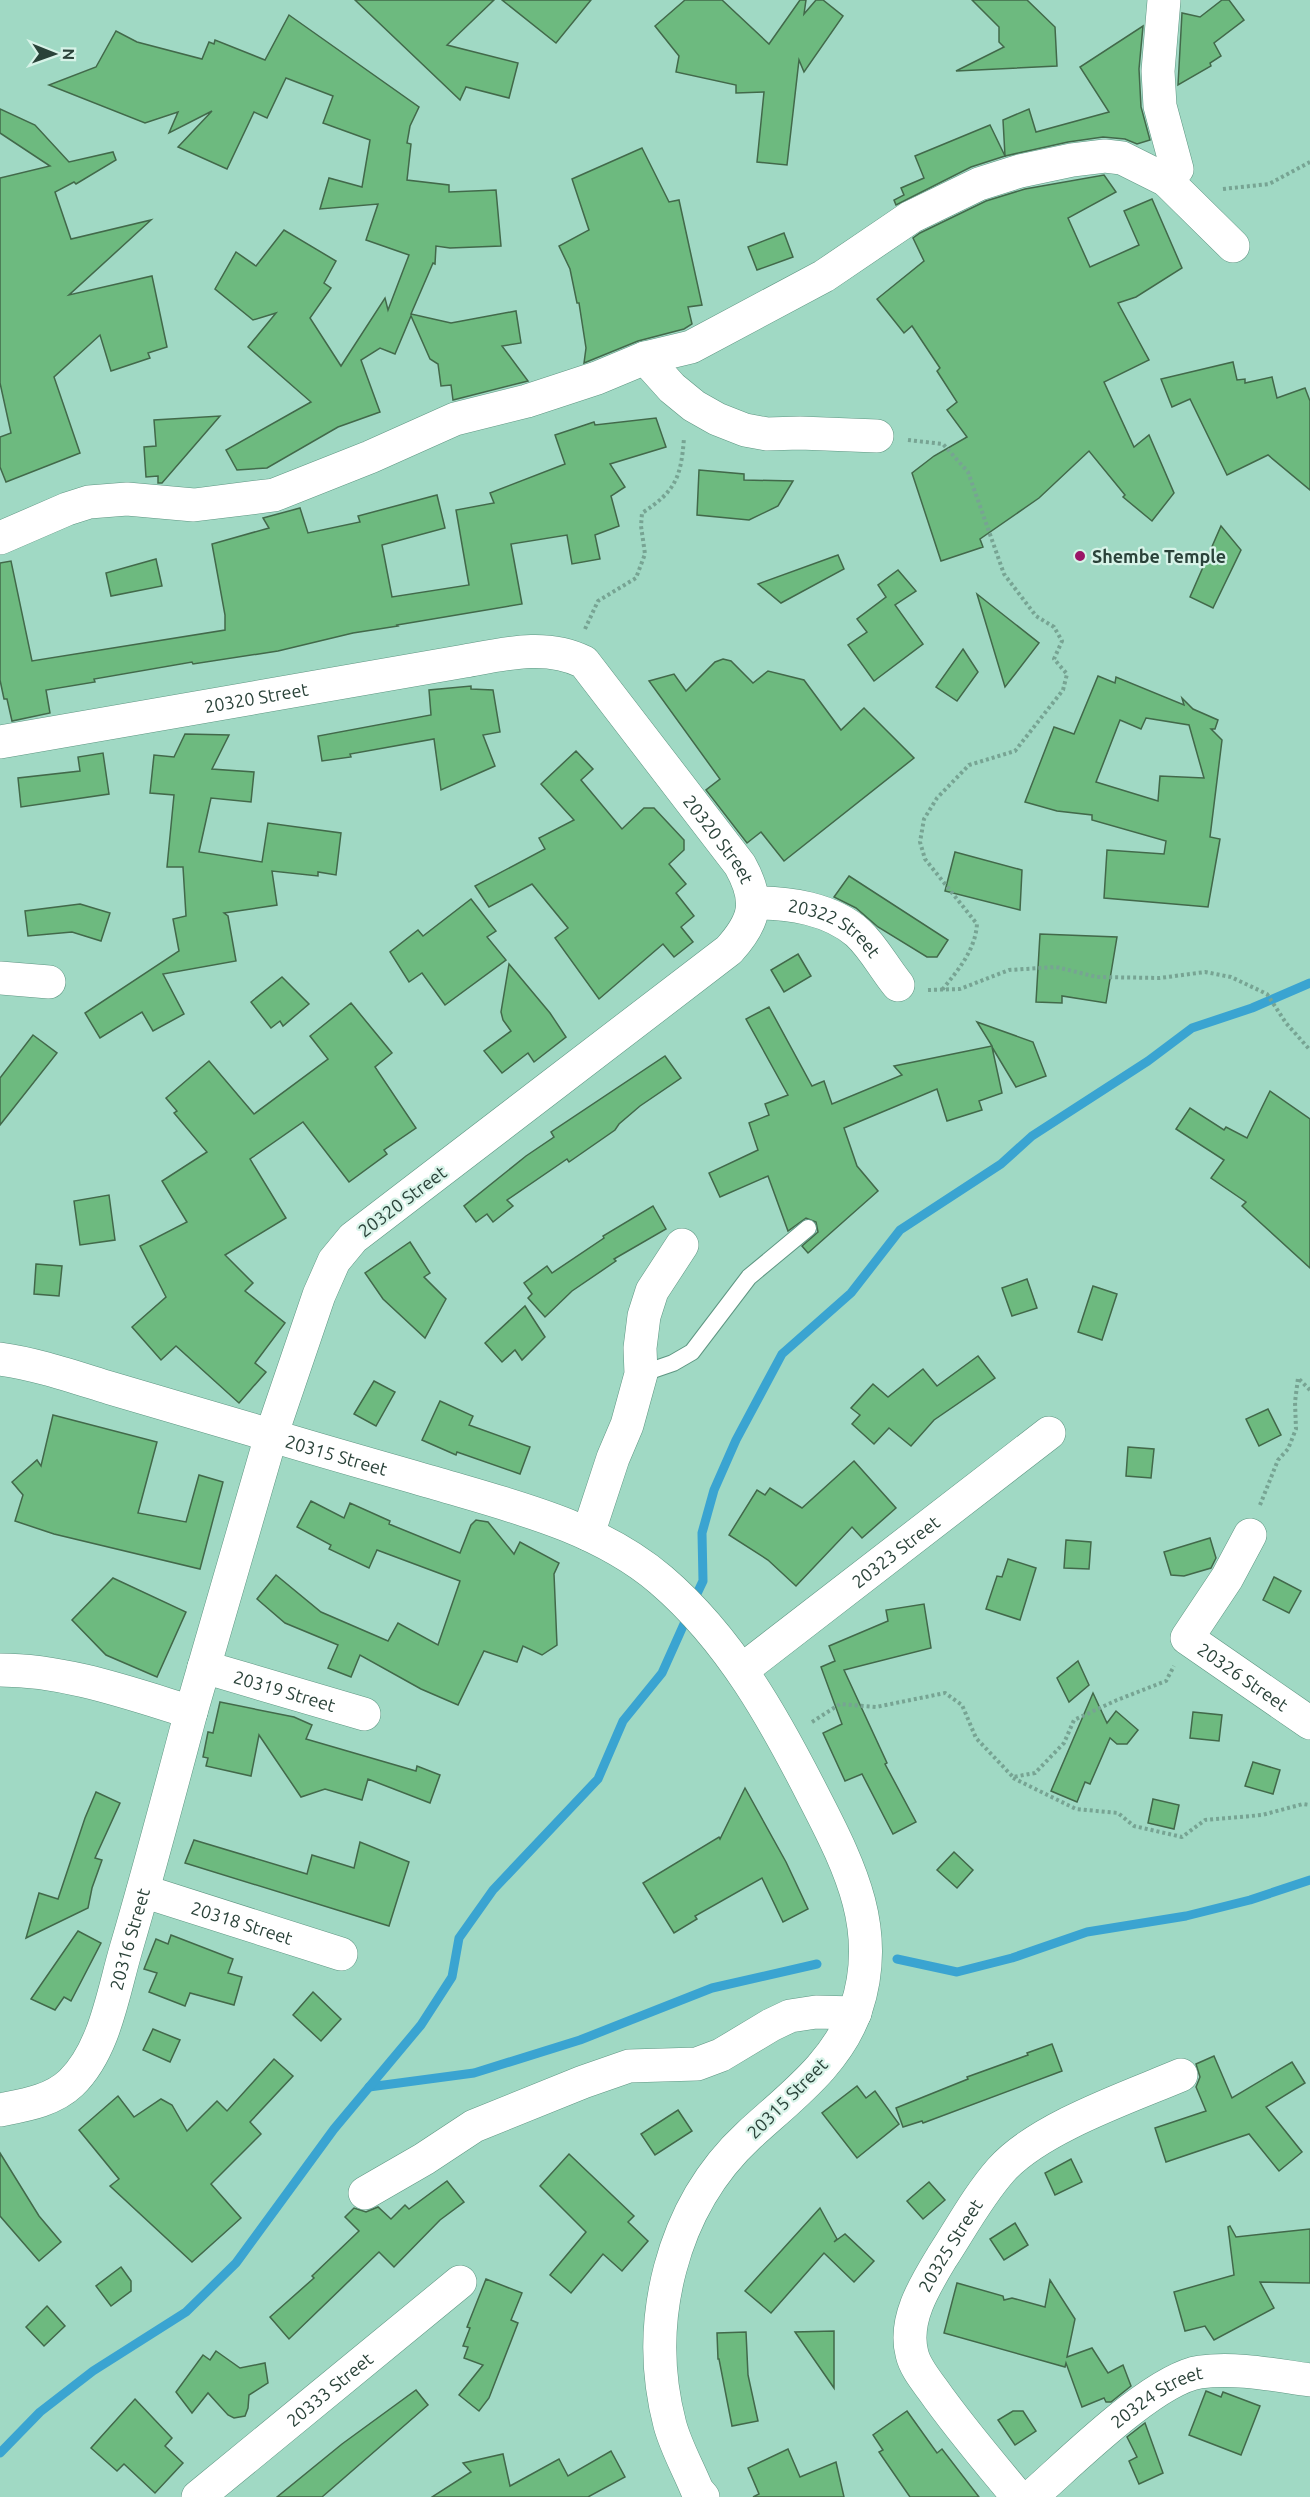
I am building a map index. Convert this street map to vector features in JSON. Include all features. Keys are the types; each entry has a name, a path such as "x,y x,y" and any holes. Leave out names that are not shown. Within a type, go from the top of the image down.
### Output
{"street":[{"path":"1164,0 1158,71 1160,106 1172,175"},
{"path":"0,538 67,508 89,502 127,499 194,505 274,495 370,457 455,419 527,401 597,378 645,358 691,346 824,276 911,217 979,184 1020,171 1105,156 1122,158 1172,175 1233,246"},
{"path":"645,358 672,388 694,406 717,420 745,430 767,434 877,436"},
{"name":"20320 Street","path":"0,742 530,651 553,652 584,662 740,865 749,882 754,903 745,932 729,950 353,1238 334,1261 319,1295 271,1436"},
{"name":"20322 Street","path":"754,903 779,903 822,913 837,920 856,932 898,985"},
{"path":"0,978 49,982"},
{"path":"588,1534 613,1458 627,1425 641,1374 640,1348 644,1316 652,1291 682,1245"},
{"name":"20315 Street","path":"0,1359 93,1382 495,1501 588,1534 607,1542 667,1586 721,1641 742,1670 785,1741 841,1850 863,1911 866,1956 855,2013 839,2045 803,2087 747,2137 701,2193 666,2278 660,2336 663,2385 671,2426 693,2495"},
{"name":"20323 Street","path":"742,1670 1049,1433"},
{"name":"20316 Street","path":"0,2110 50,2098 70,2084 86,2066 101,2036 271,1436"},
{"name":"20326 Street","path":"1250,1535 1227,1578 1187,1638 1310,1723"},
{"name":"20319 Street","path":"204,1667 364,1714"},
{"path":"0,1670 32,1672 96,1683 191,1712"},
{"name":"20318 Street","path":"143,1891 341,1954"},
{"path":"364,2193 424,2159 474,2126 583,2082 629,2066 697,2064 721,2055 790,2016 816,2012 855,2013"},
{"name":"20325 Street","path":"1018,2497 938,2398 919,2370 912,2357 910,2344 914,2311 930,2277 979,2200 1001,2170 1017,2154 1039,2139 1072,2122 1181,2075"},
{"name":"20333 Street","path":"198,2497 460,2282"},
{"name":"20324 Street","path":"1031,2497 1149,2395 1178,2380 1198,2372 1233,2370 1310,2380"}],"lane":[{"path":"641,1374 673,1363 692,1352 749,1277 808,1228"}],"path":[{"path":"1172,175 1204,188 1233,190 1269,184 1310,162"},
{"path":"577,658 580,638 598,601 636,578 645,554 641,526 642,513 665,498 671,488 682,467 684,435"},
{"path":"877,436 943,444 956,456 968,472 1004,574 1036,616 1054,627 1062,641 1054,659 1067,674 1063,690 1015,751 994,755 969,765 937,798 924,819 920,842 925,859 977,924 976,937 963,964 942,990"},
{"path":"898,985 924,991 960,988 1009,970 1056,967 1097,977 1160,978 1205,972 1231,977 1267,994 1286,1023 1310,1050"},
{"path":"1250,1535 1278,1460 1288,1449 1296,1430 1295,1402 1298,1378 1310,1390"},
{"path":"1013,1777 1035,1773 1064,1743 1074,1720 1117,1700 1166,1682 1187,1638"},
{"path":"785,1741 840,1704 876,1707 945,1693 962,1705 976,1738 1013,1777 1076,1809 1118,1813 1134,1826 1182,1838 1205,1820 1262,1815 1303,1804 1310,1805"}],"building":[{"path":"355,0 494,0 447,45 518,63 509,98 466,87 460,100"},
{"path":"502,0 591,0 556,43"},
{"path":"685,0 722,0 769,44 800,0 806,0 804,14 816,0 823,0 843,16 804,72 799,60 787,165 757,162 764,92 736,93 736,85 676,72 679,56 655,26"},
{"path":"972,0 1027,0 1055,27 1057,66 956,71 1004,47 999,42 999,27"},
{"path":"1222,0 1229,0 1244,20 1214,43 1221,56 1210,63 1211,66 1178,85 1182,13 1200,17"},
{"path":"289,15 419,107 410,126 407,143 411,144 407,180 449,185 449,192 496,190 501,246 450,248 436,246 435,264 433,263 411,314 451,323 516,311 521,343 502,346 528,381 453,400 451,385 441,386 438,364 430,359 411,316 395,354 380,348 361,360 380,412 338,427 267,468 237,470 226,450 311,402 248,347 276,313 253,320 215,289 236,252 256,266 284,230 336,261 324,283 331,288 310,318 341,366 385,298 388,310 409,255 366,240 378,204 320,209 329,178 362,187 370,140 323,123 333,96 286,78 267,118 254,112 227,169 178,147 212,111 169,133 178,112 145,123 49,85 96,67 116,31 137,42 202,59 209,42 214,44 215,40 265,60"},
{"path":"1143,26 1139,69 1141,107 1150,140 1137,144 1125,139 1103,137 1005,156 1003,120 1029,109 1036,132 1109,112 1080,67"},
{"path":"0,109 35,125 69,162 113,152 116,160 76,184 74,182 55,192 71,239 151,220 69,295 152,276 167,347 148,353 150,358 111,371 100,335 54,377 80,453 6,482 0,467 0,437 11,433 0,383 0,178 50,166 0,133"},
{"path":"990,125 1005,156 971,167 896,205 894,200 904,195 901,188 924,178 915,156"},
{"path":"642,148 669,202 679,200 702,305 688,307 692,324 684,329 638,341 584,363 586,348 579,303 577,303 570,269 559,246 589,230 572,179"},
{"path":"1104,175 1116,192 1068,218 1090,267 1139,245 1124,211 1152,199 1182,268 1136,297 1118,303 1149,360 1104,382 1134,447 1149,435 1174,493 1152,521 1123,497 1125,495 1089,451 1039,498 980,539 983,547 941,561 912,473 934,456 967,437 947,410 957,402 937,371 940,368 912,326 904,333 877,299 924,261 913,238 920,233 986,201 1025,189"},
{"path":"784,233 793,257 757,270 748,247"},
{"path":"1233,362 1237,380 1245,379 1245,383 1272,377 1277,398 1305,388 1310,401 1310,490 1268,455 1227,475 1190,399 1172,407 1161,379"},
{"path":"220,416 162,483 158,483 158,476 146,477 144,447 156,446 154,420"},
{"path":"656,418 666,447 610,464 625,487 611,496 619,526 595,535 600,559 572,564 567,535 511,544 522,604 353,633 278,651 193,664 192,662 46,690 50,713 12,721 0,680 0,563 11,561 32,661 225,630 225,615 212,544 269,528 263,518 300,508 308,533 360,522 358,516 437,495 445,528 382,545 392,597 469,585 456,510 494,503 490,493 565,464 555,435 594,422 595,425"},
{"path":"699,470 744,474 744,480 793,481 778,506 749,520 697,515"},
{"path":"1221,526 1241,550 1213,608 1190,597"},
{"path":"838,555 844,569 781,603 758,584"},
{"path":"156,559 162,586 111,596 106,573"},
{"path":"898,570 916,591 895,605 923,644 874,681 848,645 867,632 857,619 886,597 878,585"},
{"path":"977,594 1039,643 1005,687"},
{"path":"963,649 978,672 957,701 936,687"},
{"path":"723,659 731,661 753,683 768,671 804,680 841,730 864,708 914,758 784,861 761,832 747,843 706,790 720,779 649,681 674,674 686,691 715,662"},
{"path":"1098,676 1115,683 1116,677 1184,705 1182,698 1193,709 1218,720 1215,729 1211,729 1222,740 1210,837 1220,839 1208,907 1104,898 1107,850 1164,854 1166,841 1092,820 1092,815 1057,811 1025,802 1054,727 1074,734","holes":["1146,718 1189,725 1204,778 1160,776 1158,801 1096,782 1120,720 1141,729"]},
{"path":"471,686 471,689 493,690 500,732 483,735 495,766 441,790 434,739 322,761 318,736 431,715 429,690"},
{"path":"185,734 229,735 212,769 254,772 251,802 211,798 199,852 262,862 268,823 341,833 336,875 318,872 318,876 272,871 277,905 224,913 228,916 236,961 163,974 184,1014 153,1031 142,1012 100,1038 85,1013 179,951 173,919 186,916 183,867 167,867 174,795 150,793 154,755 174,757"},
{"path":"576,751 593,769 581,780 622,829 644,808 654,808 684,840 684,850 669,864 686,884 676,893 694,916 681,927 693,942 674,957 663,944 599,999 555,938 568,928 532,884 489,907 475,886 545,849 539,838 574,820 541,784"},
{"path":"103,753 109,794 21,807 18,778 80,771 78,757"},
{"path":"955,852 1022,870 1020,910 945,891"},
{"path":"849,876 948,940 937,957 927,957 878,927 856,908 834,897"},
{"path":"471,899 496,931 487,937 506,960 445,1005 422,973 409,982 390,952 418,930 423,936"},
{"path":"80,904 110,913 101,941 72,932 28,936 25,911"},
{"path":"1040,934 1117,937 1106,1003 1062,996 1062,1003 1036,1002"},
{"path":"798,954 811,976 784,992 771,970"},
{"path":"509,964 550,1013 566,1037 534,1062 528,1053 502,1073 484,1051 511,1031 503,1020 501,1012"},
{"path":"282,977 309,1004 283,1026 280,1021 271,1028 251,1002"},
{"path":"351,1003 392,1053 375,1067 416,1128 384,1150 387,1154 349,1182 303,1122 250,1159 286,1218 225,1255 253,1283 245,1291 285,1323 255,1363 266,1372 239,1403 176,1346 161,1360 132,1327 166,1297 140,1246 187,1222 162,1181 207,1152 174,1113 177,1111 166,1098 209,1061 254,1114 328,1059 310,1036"},
{"path":"769,1007 812,1086 824,1081 832,1104 902,1075 894,1066 992,1046 977,1022 1033,1042 1046,1076 1016,1087 992,1047 1002,1093 979,1101 982,1110 947,1121 937,1089 844,1128 857,1166 878,1191 808,1253 802,1246 818,1232 816,1222 806,1218 788,1231 768,1176 720,1197 709,1173 758,1150 749,1123 769,1115 765,1104 788,1095 746,1019"},
{"path":"33,1035 57,1053 0,1125 0,1078"},
{"path":"665,1056 681,1078 640,1106 615,1130 569,1162 567,1159 507,1200 513,1206 493,1222 487,1214 476,1222 464,1206 526,1156 554,1137 551,1132"},
{"path":"1270,1091 1310,1119 1310,1268 1242,1206 1246,1202 1211,1178 1224,1160 1176,1129 1190,1108 1224,1130 1226,1127 1247,1138"},
{"path":"109,1195 115,1240 80,1245 74,1201"},
{"path":"653,1206 666,1229 614,1259 616,1261 572,1291 545,1317 528,1298 532,1294 524,1283 547,1266 552,1273 604,1238 603,1236"},
{"path":"410,1242 430,1273 424,1277 446,1299 425,1338 383,1299 365,1273"},
{"path":"36,1264 62,1266 59,1296 34,1294"},
{"path":"1027,1279 1037,1308 1012,1316 1002,1288"},
{"path":"1093,1286 1117,1294 1102,1340 1078,1332"},
{"path":"525,1306 545,1337 522,1360 515,1350 502,1362 485,1343"},
{"path":"978,1356 995,1378 934,1420 911,1446 889,1428 874,1444 852,1424 860,1415 851,1408 873,1384 888,1397 923,1369 937,1386"},
{"path":"374,1381 395,1392 376,1426 354,1414"},
{"path":"440,1401 473,1416 469,1425 530,1447 520,1474 457,1452 456,1455 422,1440"},
{"path":"1268,1409 1281,1435 1259,1446 1246,1419"},
{"path":"53,1415 157,1442 138,1513 186,1522 199,1475 223,1482 200,1569 54,1534 15,1521 23,1495 12,1482 37,1460 41,1466"},
{"path":"1128,1447 1154,1449 1151,1478 1126,1476"},
{"path":"854,1461 896,1508 862,1538 852,1527 796,1586 768,1560 729,1535 757,1490 765,1495 770,1488 802,1508"},
{"path":"311,1501 344,1518 350,1503 390,1521 389,1524 460,1553 471,1525 476,1520 488,1522 514,1554 520,1542 559,1563 554,1574 557,1645 542,1655 523,1646 517,1662 484,1651 458,1705 421,1689 360,1655 351,1677 328,1668 338,1645 285,1623 257,1599 276,1575 321,1612 388,1641 398,1623 438,1645 460,1581 377,1550 369,1568 329,1549 331,1545 297,1527"},
{"path":"1210,1538 1216,1558 1211,1568 1184,1576 1171,1575 1164,1552"},
{"path":"1066,1540 1091,1542 1089,1569 1064,1568"},
{"path":"1008,1559 1036,1568 1020,1620 986,1609 997,1576 1002,1577"},
{"path":"1274,1577 1301,1591 1289,1613 1263,1600"},
{"path":"113,1578 186,1612 157,1677 106,1655 72,1620"},
{"path":"924,1604 931,1648 844,1670 887,1763 885,1764 916,1822 893,1834 862,1774 845,1781 823,1733 842,1724 821,1667 835,1661 829,1646 888,1621 886,1610"},
{"path":"1078,1661 1089,1685 1069,1702 1057,1678"},
{"path":"1093,1693 1107,1723 1116,1711 1138,1730 1127,1744 1117,1744 1110,1738 1090,1784 1085,1782 1077,1802 1051,1791"},
{"path":"220,1702 294,1717 312,1725 306,1739 416,1771 417,1766 440,1775 430,1803 368,1779 362,1800 325,1789 301,1797 259,1735 251,1776 206,1766 208,1758 203,1757 208,1732 213,1733"},
{"path":"1193,1712 1222,1715 1219,1741 1190,1738"},
{"path":"1253,1762 1280,1770 1273,1794 1245,1786"},
{"path":"745,1788 786,1862 808,1909 783,1922 762,1878 695,1916 697,1919 674,1933 643,1883 719,1837 720,1839"},
{"path":"96,1792 120,1803 95,1858 102,1860 88,1908 26,1938 39,1893 58,1899"},
{"path":"1153,1799 1179,1805 1174,1829 1148,1823"},
{"path":"194,1840 307,1874 312,1855 354,1868 360,1842 409,1862 389,1926 185,1863"},
{"path":"954,1852 973,1870 957,1888 937,1870"},
{"path":"78,1931 101,1943 71,2001 64,1997 55,2010 31,1999"},
{"path":"171,1935 233,1959 228,1973 242,1977 234,2005 190,1993 185,2006 149,1992 157,1973 144,1969 156,1939 168,1944"},
{"path":"313,1992 341,2019 321,2041 293,2015"},
{"path":"153,2029 180,2040 170,2062 143,2050"},
{"path":"1052,2044 1062,2071 923,2123 922,2121 903,2127 896,2108"},
{"path":"1214,2056 1232,2098 1292,2062 1305,2083 1266,2107 1302,2152 1279,2171 1249,2134 1166,2162 1155,2128 1206,2111 1196,2087 1200,2077 1196,2064"},
{"path":"274,2059 293,2076 250,2122 261,2134 211,2184 241,2218 192,2262 110,2186 119,2179 79,2130 118,2096 134,2117 161,2099 172,2105 187,2131 217,2101 227,2111"},
{"path":"857,2086 866,2098 875,2091 899,2124 857,2158 822,2113"},
{"path":"678,2110 692,2131 655,2155 641,2134"},
{"path":"0,2153 39,2216 61,2242 39,2261 0,2216"},
{"path":"569,2154 634,2216 628,2222 648,2241 622,2271 603,2254 571,2293 550,2275 586,2232 540,2186"},
{"path":"1071,2159 1082,2182 1055,2195 1045,2173"},
{"path":"447,2181 464,2202 440,2220 394,2267 379,2252 289,2339 270,2317 314,2278 312,2276 359,2231 345,2217 354,2208 366,2212 378,2207 391,2219 405,2205 409,2209"},
{"path":"929,2182 945,2200 923,2219 907,2201"},
{"path":"820,2208 837,2239 834,2242 845,2234 874,2261 854,2282 824,2253 771,2313 745,2291"},
{"path":"1015,2223 1028,2245 1004,2260 990,2239"},
{"path":"1230,2226 1236,2237 1310,2229 1310,2283 1260,2282 1274,2308 1214,2340 1205,2326 1185,2331 1174,2292 1234,2275 1228,2227"},
{"path":"121,2267 131,2281 131,2291 111,2306 96,2286"},
{"path":"486,2279 522,2293 511,2320 518,2323 489,2398 479,2411 459,2395 483,2365 464,2358 468,2347 463,2346 470,2328 467,2327"},
{"path":"1050,2280 1075,2319 1067,2357 1092,2348 1108,2373 1123,2365 1131,2386 1111,2402 1106,2402 1104,2398 1082,2407 1066,2363 1065,2367 944,2333 957,2283 1003,2296 1004,2300 1012,2298 1045,2307"},
{"path":"47,2306 65,2326 44,2346 26,2327"},
{"path":"834,2331 834,2388 795,2332"},
{"path":"746,2332 748,2375 758,2421 732,2426 718,2359 717,2333"},
{"path":"216,2351 240,2368 265,2363 268,2383 249,2395 245,2416 234,2418 228,2415 208,2393 192,2413 176,2392 203,2355 210,2360"},
{"path":"416,2390 428,2405 322,2497 277,2497 342,2444"},
{"path":"1206,2391 1221,2397 1223,2392 1260,2406 1241,2455 1189,2435"},
{"path":"135,2399 172,2438 165,2446 183,2463 155,2493 124,2464 117,2471 91,2448"},
{"path":"907,2411 937,2453 942,2449 979,2497 910,2497 879,2452 883,2450 873,2435"},
{"path":"1013,2411 1023,2411 1036,2431 1015,2445 998,2420"},
{"path":"1145,2423 1163,2473 1139,2484 1129,2461 1137,2457 1127,2437"},
{"path":"788,2449 800,2477 836,2462 844,2497 753,2497 759,2494 748,2468"},
{"path":"611,2451 625,2477 588,2497 432,2497 471,2472 463,2463 503,2454 510,2486 559,2459 568,2476"}],"waterway":[{"path":"693,1602 703,1581 702,1533 714,1490 736,1440 782,1354 851,1293 900,1230 1001,1164 1032,1136 1148,1061 1192,1028 1252,1008 1310,983"},
{"path":"0,2453 40,2412 93,2371 186,2312 236,2263 334,2129 421,2025 452,1977 459,1938 493,1890 598,1779 623,1721 662,1673 688,1615"},
{"path":"897,1959 957,1972 1012,1958 1087,1932 1186,1916 1250,1900 1310,1880"},
{"path":"369,2087 474,2073 580,2040 712,1988 817,1964"}],"place":[{"name":"Shembe Temple","path":"1080,556"}]}
